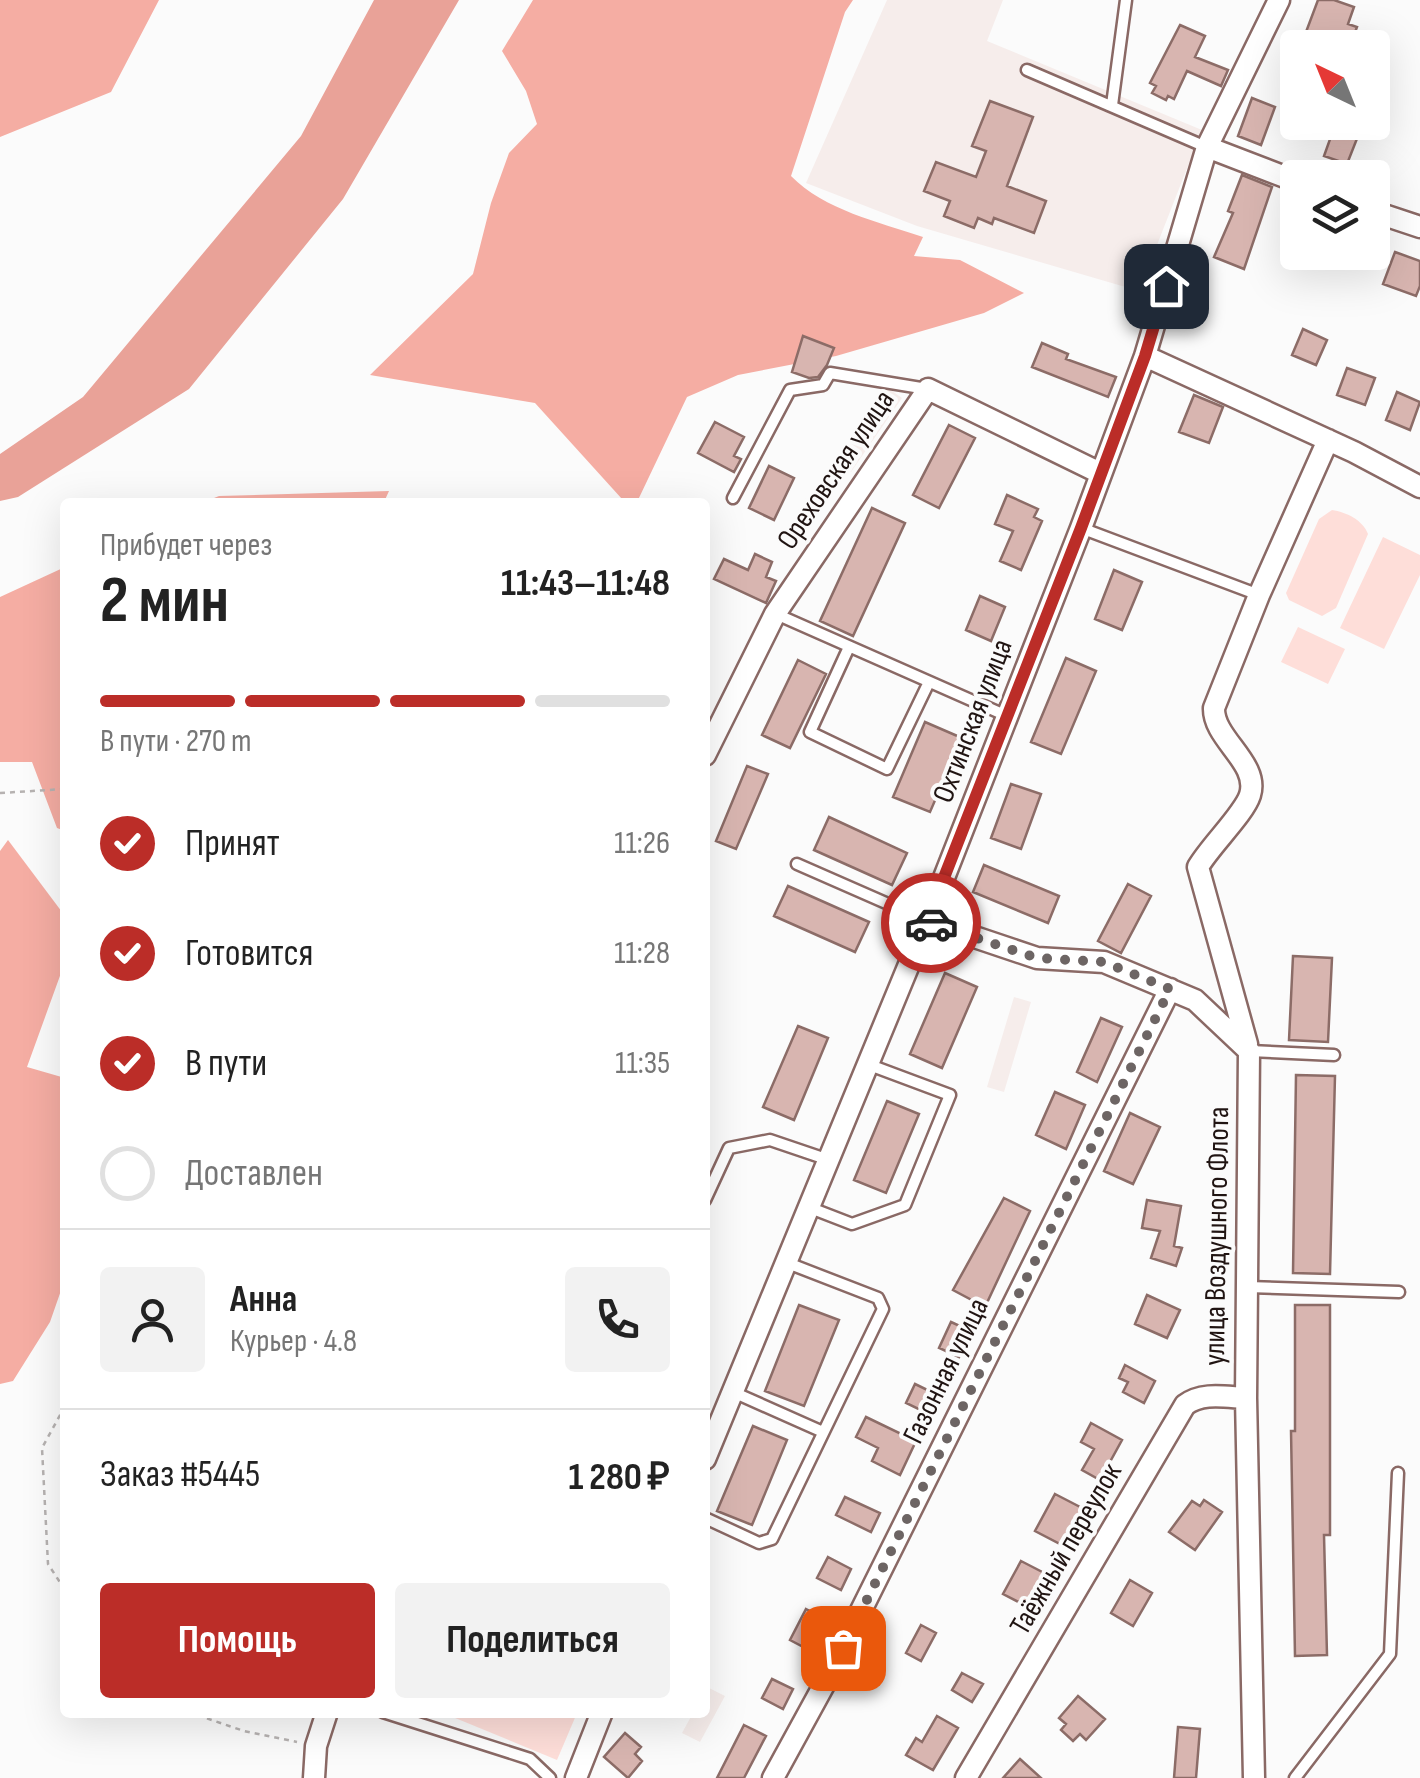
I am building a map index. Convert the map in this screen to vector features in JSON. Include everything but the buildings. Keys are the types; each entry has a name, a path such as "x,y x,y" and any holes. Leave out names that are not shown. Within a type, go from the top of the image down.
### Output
{"street":[{"name":"Охтинская улица","path":"710,1447 927,921 1081,528 1145,356 1207,147 1279,0"},
{"path":"1207,147 1280,175"},
{"path":"1390,217 1420,227"},
{"path":"1145,356 1420,487"},
{"name":"Ореховская улица","path":"710,745 775,614 928,389 1100,473"},
{"path":"1258,596 1328,440"},
{"name":"улица Воздушного Флота","path":"1254,1778 1246,1398 1249,1051 1198,868 1250,797 1251,782 1214,718 1214,708 1258,596"},
{"path":"927,921 1037,958 1104,962 1195,1000 1249,1051"},
{"name":"Газонная улица","path":"773,1778 826,1683 1170,989"},
{"name":"Таёжный переулок","path":"966,1778 1184,1405 1205,1396 1246,1398"},
{"path":"314,1778 316,1746 326,1718"},
{"path":"576,1778 600,1718"}],"lane":[{"path":"1112,105 1126,0"},
{"path":"1026,70 1207,147"},
{"path":"733,498 790,390 823,385 830,373 928,389"},
{"path":"1081,528 1258,596"},
{"path":"775,614 1006,716"},
{"path":"849,647 810,732 887,769 928,682"},
{"path":"797,864 927,921"},
{"path":"1249,1051 1334,1055"},
{"path":"807,1206 852,1224 905,1205 950,1096 867,1064"},
{"path":"710,1189 728,1148 770,1140 826,1159"},
{"path":"710,1520 759,1543 772,1539 884,1310 878,1298 784,1262"},
{"path":"1248,1287 1399,1292"},
{"path":"732,1392 824,1432"},
{"path":"1296,1778 1390,1654 1398,1473"},
{"path":"400,1718 530,1760 550,1778"}],"path":[{"path":"0,793 60,789"},
{"path":"60,1415 42,1448 48,1564 60,1582"},
{"path":"206,1718 244,1731 316,1746"}],"shaded area":[{"path":"0,0 159,0 111,92 0,137"},
{"path":"374,0 459,0 343,199 189,389 18,497 0,501 0,454 83,397 301,136"},
{"path":"533,0 853,0 845,12 791,176 836,206 923,237 914,256 960,260 1024,293 984,313 836,356 738,375 687,397 639,498 621,498 535,403 370,375 473,274 509,153 537,124 526,91 502,51"},
{"path":"887,0 1003,0 987,41 1202,130 1139,291 917,226 806,183"},
{"path":"888,388 902,398 851,472 837,462"},
{"path":"389,491 386,498 214,498"},
{"path":"1332,510 1353,518 1368,534 1336,608 1322,616 1289,600 1286,593 1319,519"},
{"path":"1383,537 1420,555 1420,575 1384,649 1340,628"},
{"path":"60,569 60,829 32,762 0,762 0,597"},
{"path":"1298,627 1345,649 1328,684 1281,662"},
{"path":"8,840 60,909 60,976 27,1067 60,1077 60,1293 50,1322 13,1381 0,1384 0,851"},
{"path":"1014,997 1031,1002 1004,1092 987,1087"},
{"path":"710,1688 725,1696 700,1742 682,1733 690,1718 710,1718"},
{"path":"455,1718 575,1718 557,1760"}],"way so far":[{"path":"843,1648 1170,989 1104,962 1037,958 931,923"}],"route":[{"path":"931,923 927,921 1145,356 1166,286"}]}
